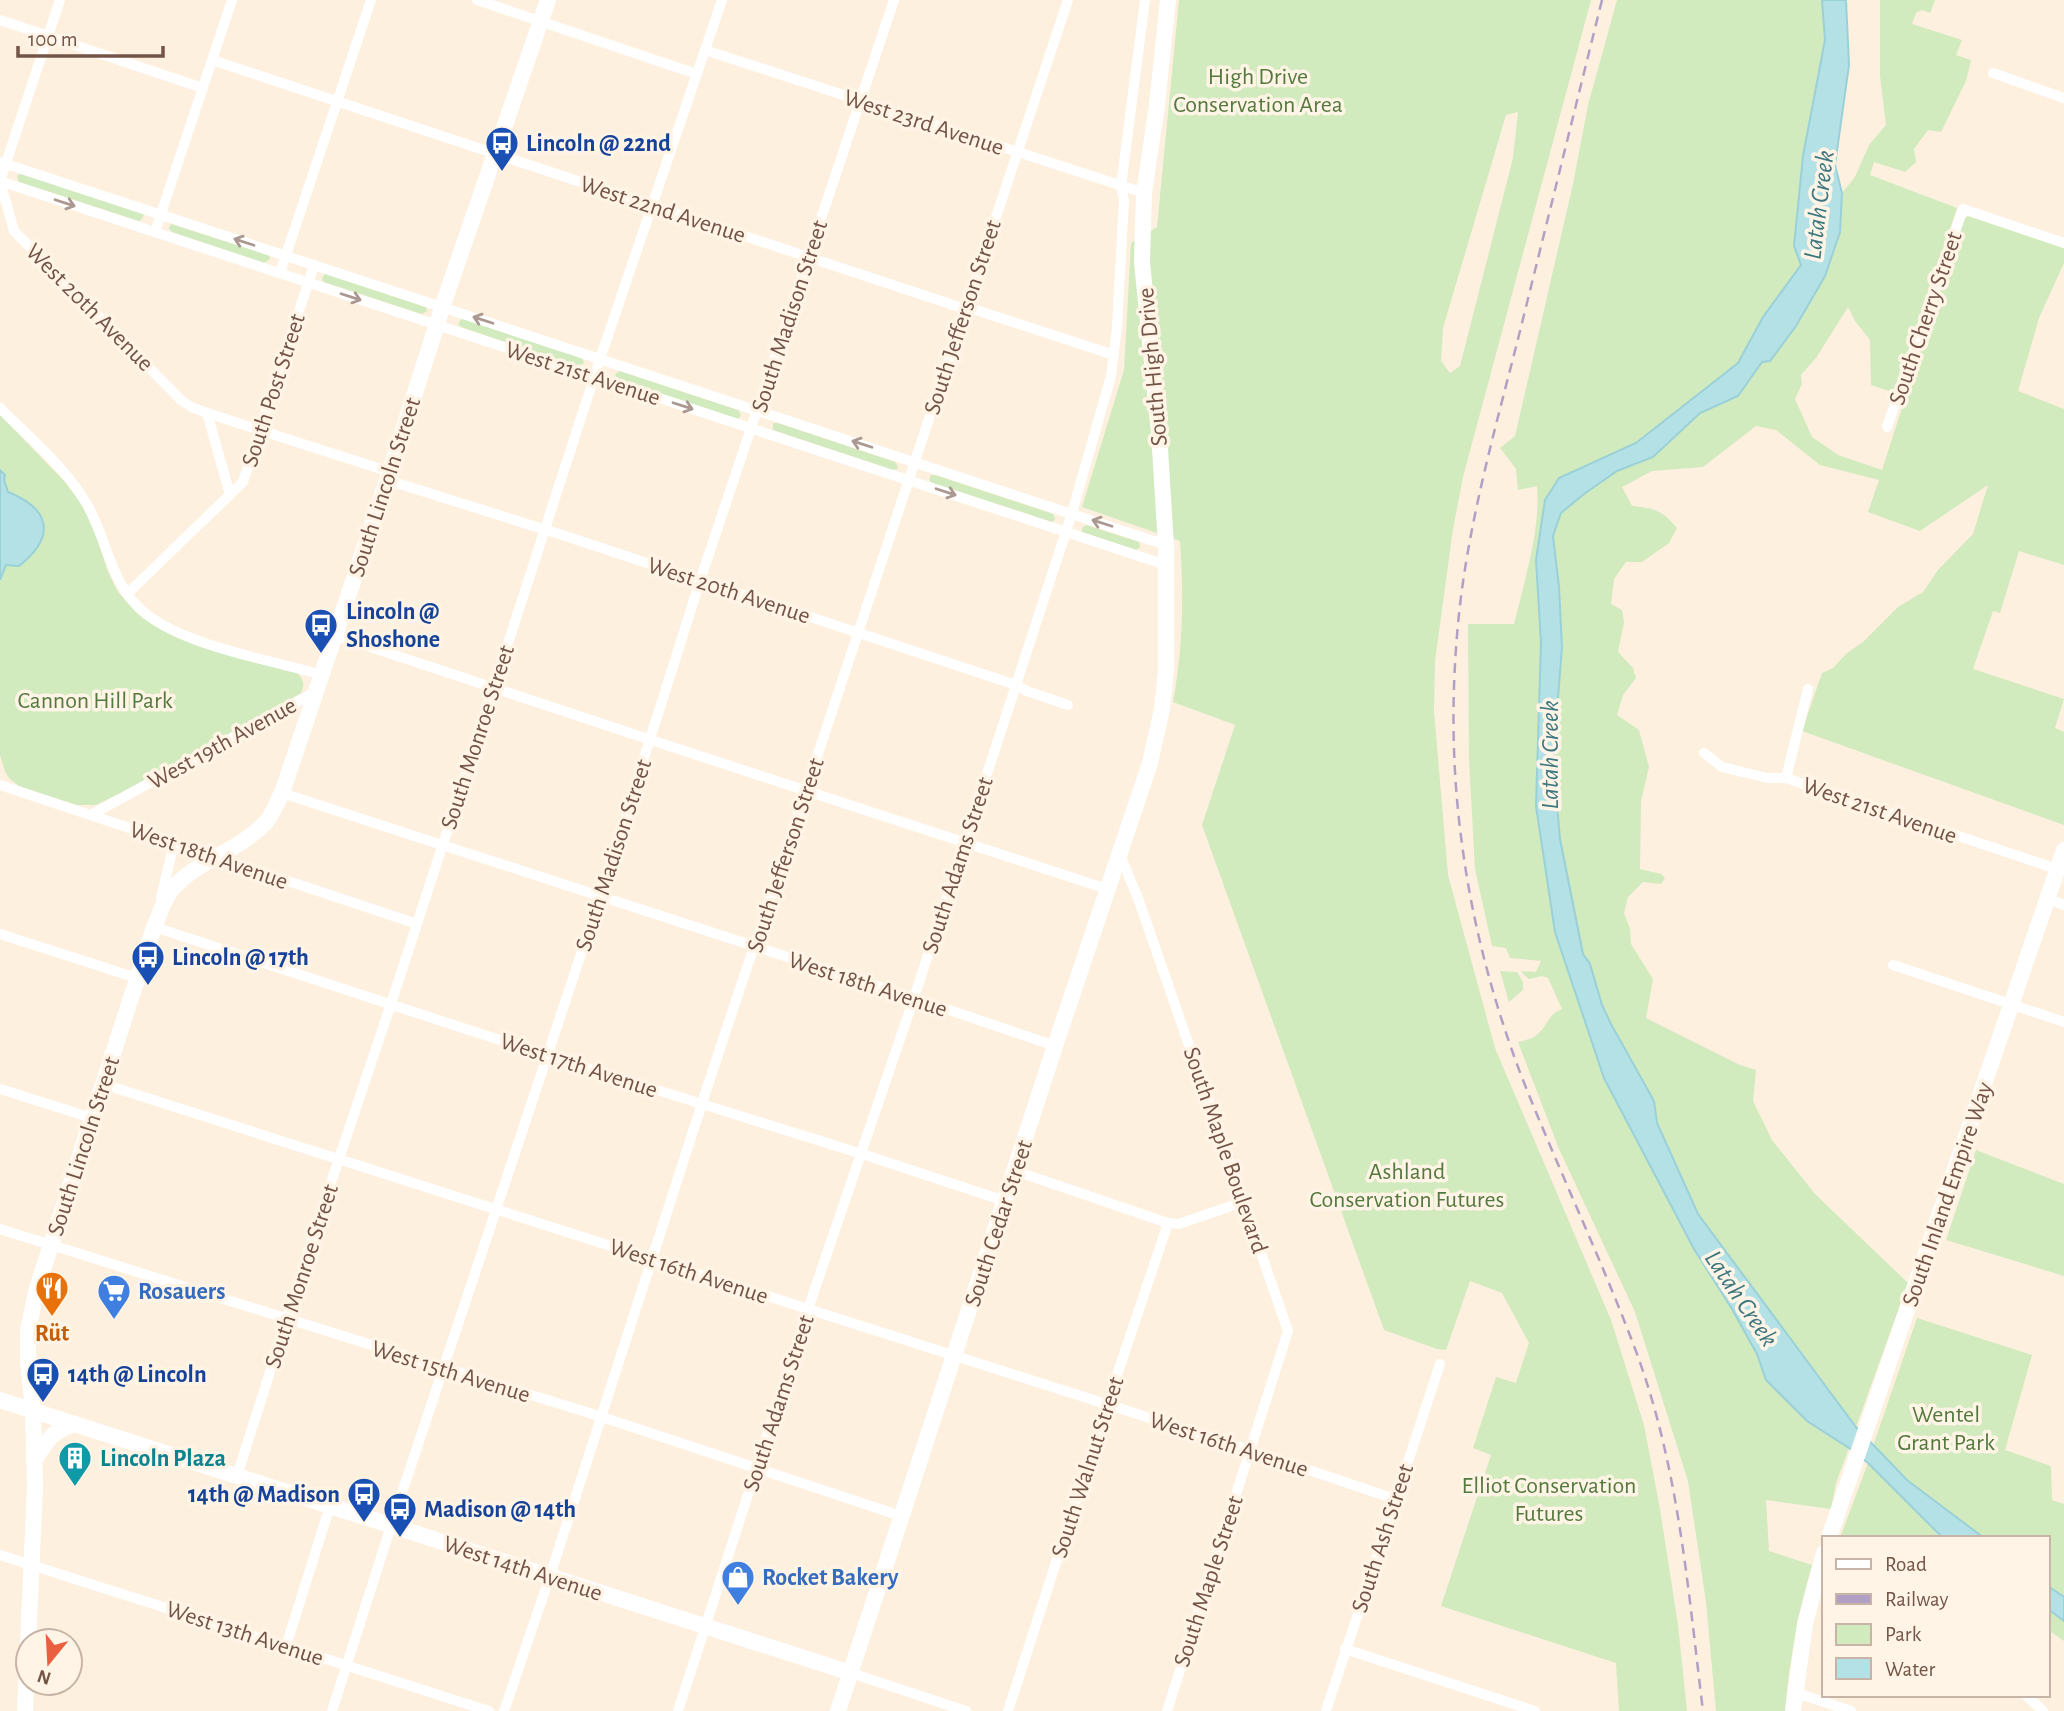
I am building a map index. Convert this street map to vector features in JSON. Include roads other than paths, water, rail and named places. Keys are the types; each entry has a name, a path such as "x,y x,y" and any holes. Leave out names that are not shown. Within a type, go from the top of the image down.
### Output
{"street":[{"path":"0,181 3,163 60,0"},
{"path":"155,232 232,0"},
{"name":"South Post Street","path":"280,274 372,0"},
{"path":"477,0 697,74"},
{"name":"South Lincoln Street","path":"154,927 171,890 189,872 246,840 267,820 282,793 548,0"},
{"name":"South Monroe Street","path":"237,1476 600,358 722,0"},
{"name":"South Madison Street","path":"332,1711 600,897 700,582 894,0"},
{"name":"South Jefferson Street","path":"504,1711 1068,0"},
{"name":"South Adams Street","path":"678,1711 808,1309 914,998 963,841 1067,532 1104,405 1114,355 1124,201 1121,186 1145,0"},
{"name":"South High Drive","path":"1157,736 1166,670 1166,545 1159,433 1142,262 1144,193 1168,0"},
{"path":"0,20 203,88"},
{"name":"West 23rd Avenue","path":"705,50 1144,193"},
{"name":"West 22nd Avenue","path":"212,60 1114,355"},
{"path":"1993,73 2064,98"},
{"name":"West 21st Avenue","path":"3,163 1166,545"},
{"name":"West 21st Avenue","path":"0,181 1166,565"},
{"name":"West 20th Avenue","path":"0,181 14,230 181,400 191,407 700,582 1016,685 1068,705"},
{"name":"South Cherry Street","path":"1887,427 1963,209 2064,243"},
{"name":"South Post Street","path":"127,594 243,482 314,265"},
{"path":"0,408 83,497 94,516 112,570 127,594 145,613 194,639 321,675"},
{"path":"207,413 230,495"},
{"path":"334,635 1107,889"},
{"path":"1786,778 1808,689"},
{"name":"West 19th Avenue","path":"91,815 315,692"},
{"name":"South Cedar Street","path":"838,1711 1157,736"},
{"name":"West 21st Avenue","path":"1704,752 1722,767 1767,778 1786,778 2057,869"},
{"name":"West 18th Avenue","path":"0,785 417,924"},
{"name":"West 18th Avenue","path":"282,793 1055,1046"},
{"name":"South Lincoln Street","path":"33,1411 27,1361 28,1329 33,1301 154,927 174,843"},
{"name":"South Inland Empire Way","path":"1830,1536 2064,850"},
{"name":"South Maple Boulevard","path":"1119,852 1139,901 1288,1331 1250,1450"},
{"path":"2048,900 2064,905"},
{"name":"West 17th Avenue","path":"154,927 1005,1201"},
{"path":"0,934 138,978"},
{"path":"1893,965 2064,1022"},
{"name":"West 16th Avenue","path":"103,1084 1250,1450 1395,1500"},
{"path":"0,1089 92,1118"},
{"path":"1015,1171 1168,1223 1180,1224 1243,1202"},
{"name":"South Walnut Street","path":"1008,1711 1168,1223"},
{"name":"West 15th Avenue","path":"0,1229 601,1418 901,1516"},
{"name":"South Ash Street","path":"1326,1711 1440,1364"},
{"name":"West 14th Avenue","path":"0,1400 966,1711"},
{"path":"25,1711 34,1461 33,1411"},
{"path":"34,1461 48,1438 59,1429 75,1424"},
{"name":"South Maple Street","path":"1167,1711 1250,1450"},
{"path":"286,1646 330,1506"},
{"name":"West 13th Avenue","path":"0,1555 489,1711"},
{"path":"1793,1711 1805,1624 1822,1560"},
{"path":"1345,1649 1535,1711"},
{"path":"1794,1692 1852,1711"},
{"path":"2028,1697 2043,1711"}],"water":[{"name":"Latah Creek","path":"1822,0 1846,0 1849,65 1835,165 1842,193 1840,232 1825,276 1796,326 1770,361 1762,362 1738,396 1700,413 1653,457 1617,471 1584,494 1561,513 1553,536 1562,647 1553,760 1560,839 1583,954 1590,964 1602,1005 1611,1024 1654,1101 1657,1123 1698,1214 1856,1427 1907,1480 1981,1536 1942,1536 1868,1463 1807,1421 1766,1380 1757,1354 1694,1249 1604,1078 1555,932 1536,806 1541,642 1536,560 1545,500 1559,478 1636,443 1738,363 1763,317 1801,265 1794,246 1803,156 1825,40"},
{"path":"0,470 5,475 8,492 33,507 44,524 39,545 19,566 6,565 0,580"},
{"path":"2050,1587 2064,1597 2064,1621 2050,1610"}],"railway":[{"path":"1602,0 1471,535 1460,605 1455,664 1456,784 1471,903 1501,1019 1535,1110 1637,1354 1663,1441 1687,1575 1703,1711"}],"place":[{"name":"Lincoln @ 22nd","path":"502,173"},
{"name":"Lincoln @ Shoshone","path":"321,655"},
{"name":"Lincoln @ 17th","path":"148,987"},
{"name":"Rüt","path":"52,1318"},
{"name":"Rosauers","path":"114,1321"},
{"name":"14th @ Lincoln","path":"43,1404"},
{"name":"Lincoln Plaza","path":"75,1488"},
{"name":"14th @ Madison","path":"364,1524"},
{"name":"Madison @ 14th","path":"400,1539"},
{"name":"Rocket Bakery","path":"738,1607"}],"park label":[{"name":"High Drive Conservation Area","path":"1258,90"},
{"name":"Cannon Hill Park","path":"95,700"},
{"name":"Ashland Conservation Futures","path":"1407,1185"},
{"name":"Wentel Grant Park","path":"1946,1428"},
{"name":"Elliot Conservation Futures","path":"1549,1499"}]}
